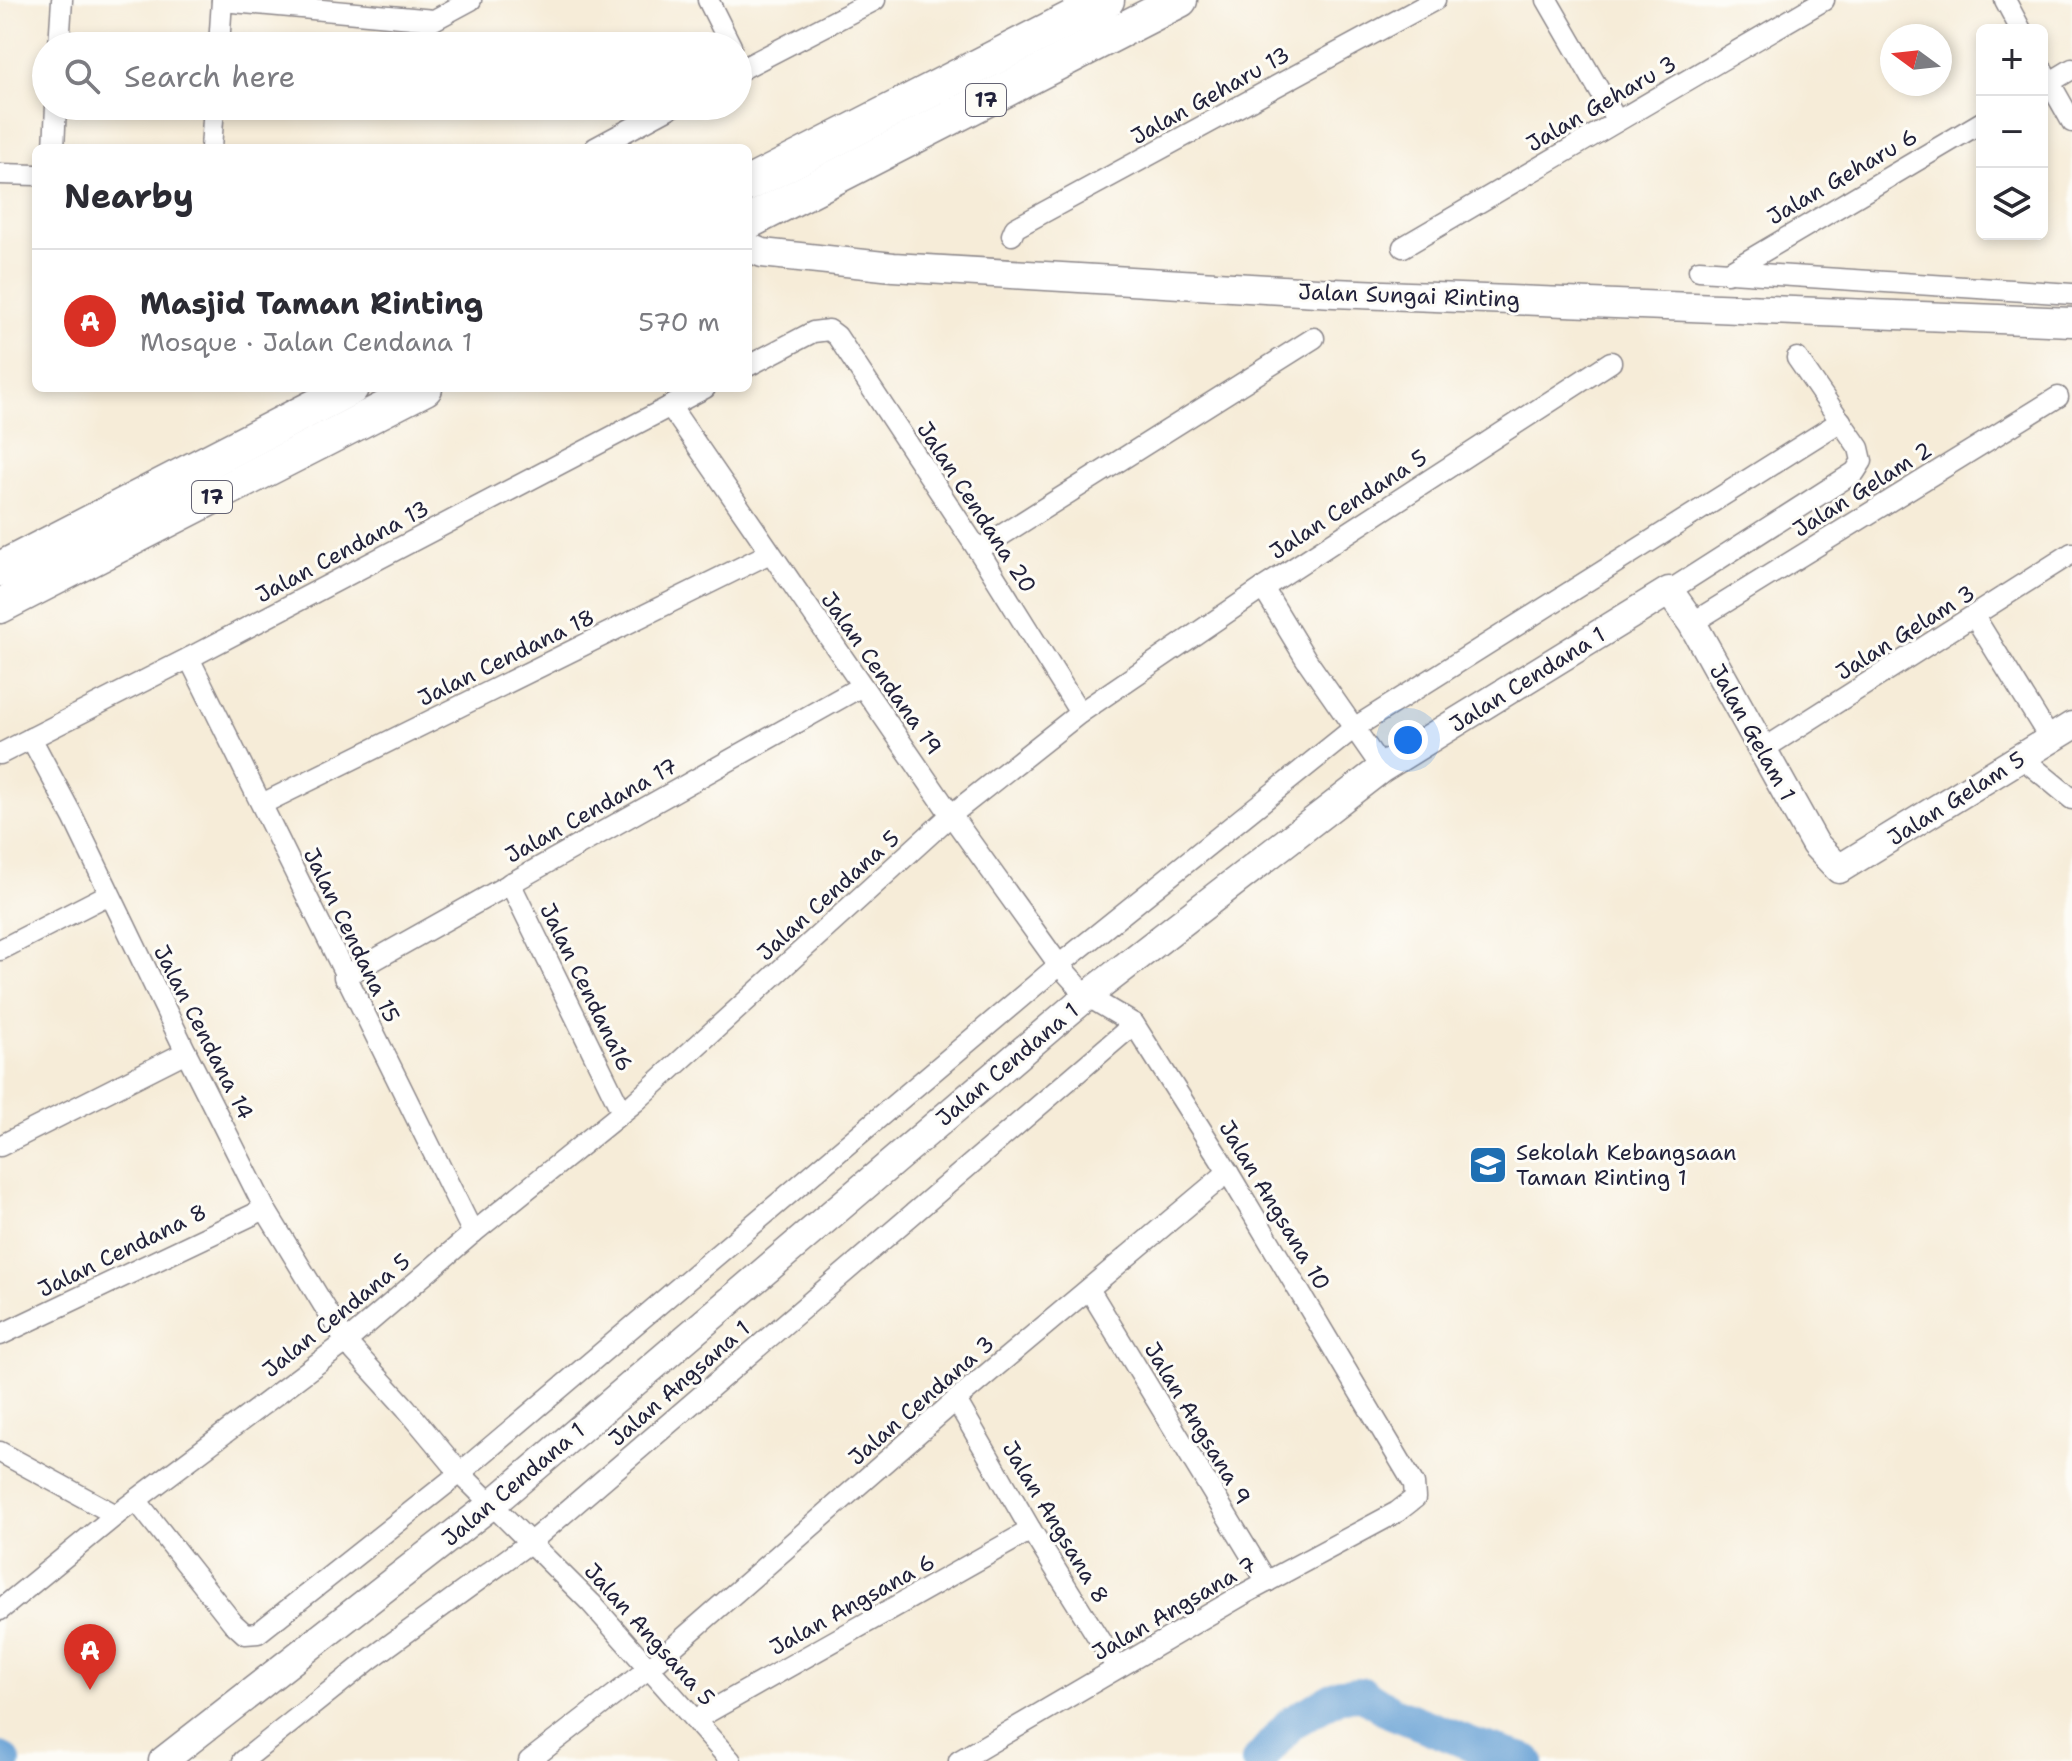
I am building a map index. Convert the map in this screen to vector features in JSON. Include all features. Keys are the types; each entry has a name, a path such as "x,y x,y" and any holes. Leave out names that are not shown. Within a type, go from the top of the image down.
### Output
{"highway":[{"name":"17","path":"752,182 1107,0"},
{"name":"17","path":"752,220 1180,0"},
{"name":"17","path":"0,569 343,392"},
{"name":"17","path":"0,606 417,392"}],"street":[{"path":"60,32 62,0"},
{"path":"220,32 222,0 434,20 471,0"},
{"path":"708,0 724,32"},
{"path":"752,60 875,0"},
{"name":"Jalan Geharu 13","path":"1012,235 1015,228 1435,0"},
{"path":"1547,0 1617,121"},
{"name":"Jalan Geharu 3","path":"1403,247 1824,0"},
{"path":"2005,0 2018,24"},
{"path":"2048,78 2072,69"},
{"path":"2048,85 2072,122"},
{"path":"54,144 55,120"},
{"path":"211,144 213,120"},
{"path":"602,144 647,120"},
{"name":"Jalan Geharu 6","path":"1727,273 1976,126"},
{"path":"0,174 32,175"},
{"name":"Jalan Sungai Rinting","path":"752,249 762,253 893,267 1334,293 2072,322"},
{"path":"1699,270 2072,294"},
{"name":"Jalan Cendana 20","path":"752,364 813,332 829,330 837,336 978,550 1080,713"},
{"path":"978,550 1314,338"},
{"name":"Jalan Cendana 1","path":"163,1761 491,1505 1087,996 1382,768 1855,472 1862,461 1859,448 1797,358"},
{"name":"Jalan Cendana 5","path":"0,1610 116,1515 346,1342 473,1233 622,1112 951,815 1080,713 1263,588 1611,362"},
{"name":"Jalan Cendana 13","path":"0,754 697,392"},
{"name":"Jalan Gelam 2","path":"1692,623 2058,397"},
{"name":"Jalan Cendana 19","path":"670,406 951,815 1059,965"},
{"name":"Jalan Cendana 1","path":"136,1500 245,1634 258,1633 460,1473 1059,965 1354,728 1841,421"},
{"name":"Jalan Cendana 18","path":"262,804 770,553"},
{"name":"Jalan Gelam 3","path":"1762,750 2072,553"},
{"path":"1263,588 1306,659 1382,768"},
{"name":"Jalan Gelam 1","path":"1669,591 1692,623 1815,844 1839,869"},
{"path":"1974,616 2061,732"},
{"name":"Jalan Cendana 15","path":"189,658 473,1233"},
{"name":"Jalan Cendana 17","path":"344,977 862,686"},
{"name":"Jalan Gelam 5","path":"1839,869 2061,732"},
{"name":"Jalan Cendana 14","path":"31,738 73,817 265,1209 346,1342 460,1473"},
{"path":"2021,757 2072,799"},
{"name":"Jalan Cendana16","path":"510,883 622,1112"},
{"path":"0,950 109,894"},
{"name":"Jalan Angsana 10","path":"1059,965 1087,996 1134,1024 1228,1172 1414,1484 1415,1498"},
{"name":"Jalan Angsana 1","path":"243,1761 369,1660 532,1541 1134,1024"},
{"path":"0,1146 186,1052"},
{"name":"Jalan Cendana 3","path":"529,1761 648,1669 956,1400 1228,1172"},
{"name":"Jalan Cendana 8","path":"0,1335 265,1209"},
{"name":"Jalan Angsana 9","path":"1089,1289 1267,1582"},
{"name":"Jalan Angsana 8","path":"956,1400 1031,1530 1117,1668"},
{"path":"0,1452 116,1515"},
{"name":"Jalan Angsana 5","path":"460,1473 532,1541 591,1603 731,1761"},
{"name":"Jalan Angsana 7","path":"959,1761 1267,1582 1397,1512 1415,1498"},
{"name":"Jalan Angsana 6","path":"696,1719 1031,1530"}],"waterway":[{"path":"1258,1761 1291,1723 1340,1695 1363,1694 1391,1712 1474,1745 1527,1761"},
{"path":"0,1759 4,1761"}],"place":[{"name":"Sekolah Kebangsaan Taman Rinting 1","path":"1488,1165"},
{"name":"Masjid Taman Rinting","path":"90,1690"}]}
